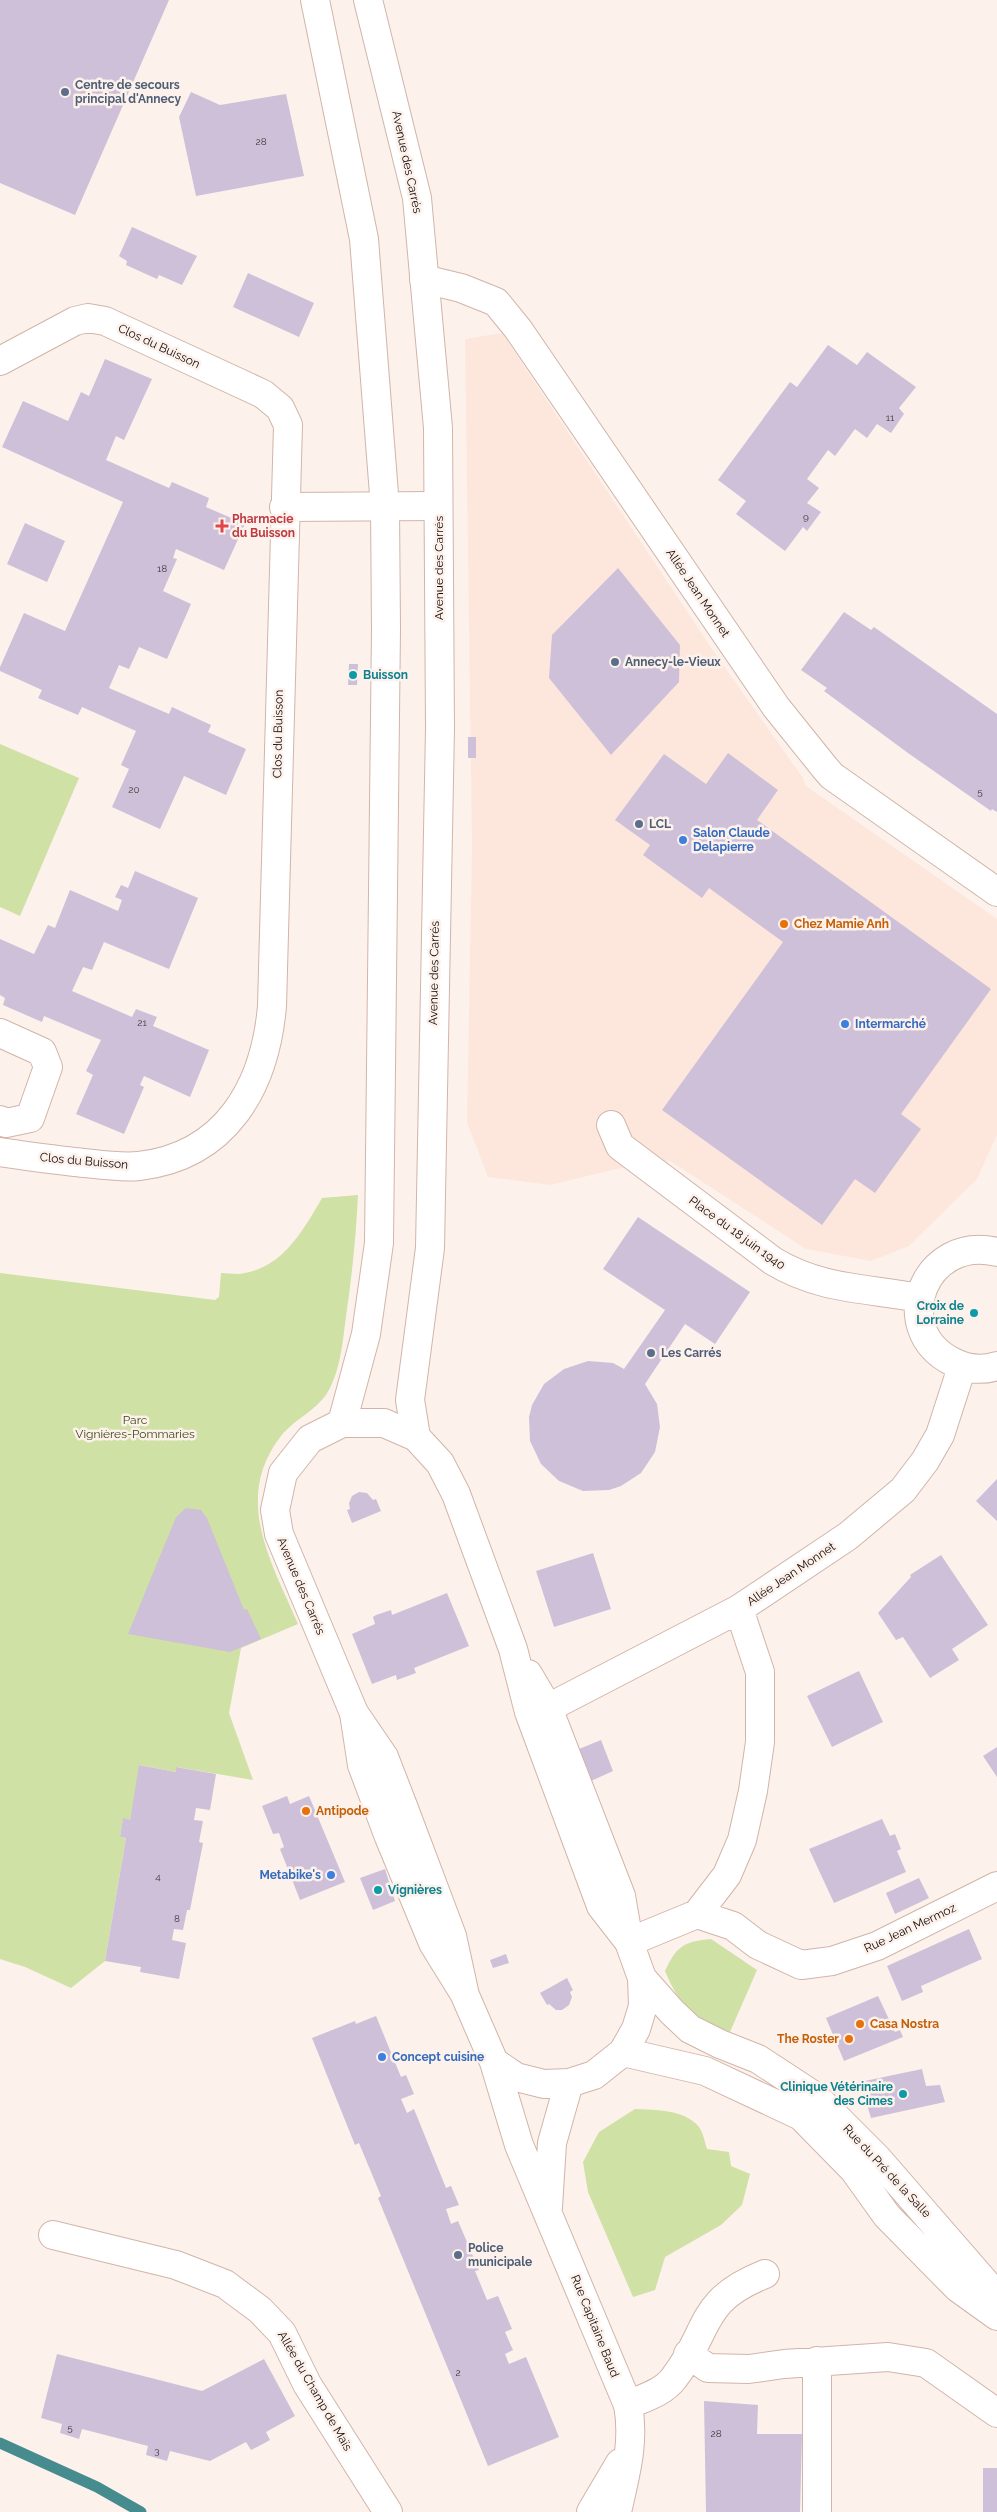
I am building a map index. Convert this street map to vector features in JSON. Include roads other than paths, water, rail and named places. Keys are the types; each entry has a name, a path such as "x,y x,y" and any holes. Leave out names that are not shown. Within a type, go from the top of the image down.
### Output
{"main road":[{"path":"315,0 364,239 385,506 386,628 380,1243 366,1334 342,1423"},
{"name":"Avenue des Carrés","path":"368,0 417,198 438,428 439,798 436,858 430,1238 410,1400 416,1437"},
{"name":"Allée Jean Monnet","path":"424,279 461,288 496,302 518,329 776,707 832,776 997,892"},
{"name":"Clos du Buisson","path":"0,361 75,321 88,318 105,321 263,394 280,408 288,425 284,507 272,1006 270,1032 260,1071 240,1109 223,1127 204,1142 184,1154 162,1162 116,1167 4,1153"},
{"name":"Avenue des Carrés","path":"284,507 438,506"},
{"path":"0,1032 42,1052 48,1067 30,1118 3,1122 4,1153"},
{"name":"Place du 18 juin 1940","path":"611,1125 620,1146 789,1270 843,1288 920,1298"},
{"path":"997,1252 985,1249 967,1250 950,1256 936,1267 925,1281 920,1298 919,1314 922,1330 930,1344 944,1358 962,1367 977,1369 997,1366"},
{"name":"Allée Jean Monnet","path":"548,1708 739,1610 848,1536 902,1490 925,1461 940,1435 962,1367"},
{"name":"Avenue des Carrés","path":"513,1649 548,1708 620,1896 629,1942 642,1978 643,2006 636,2029 623,2052 594,2074 569,2083 544,2084 530,2082 516,2077 494,2062 464,1993 433,1943 389,1837 362,1765 354,1713 279,1534 275,1510 283,1472 310,1439 342,1423 384,1423 416,1437 440,1463 456,1494 513,1649 529,1712 601,1906 629,1942"},
{"path":"629,1942 697,1914 727,1874 742,1840 753,1791 760,1742 760,1672 739,1610"},
{"name":"Rue Jean Mermoz","path":"697,1914 733,1926 758,1945 801,1965 832,1961 877,1946 997,1886"},
{"name":"Rue du Pré de la Salle","path":"642,1978 690,2029 720,2044 758,2059 816,2097 877,2158 997,2296"},
{"name":"Rue du Pré de la Salle","path":"623,2052 705,2071 801,2116 854,2170 894,2222 958,2288 997,2316"},
{"name":"Rue Capitaine Baud","path":"494,2062 519,2144 628,2405 632,2427 631,2444 617,2512"},
{"name":"Rue Capitaine Baud","path":"548,2211 552,2143 569,2083"},
{"name":"Allée du Champ de Maïs","path":"53,2235 176,2265 225,2284 260,2310 282,2333 308,2384 388,2512"},
{"path":"628,2405 660,2391 674,2379 716,2304 744,2282 764,2274"},
{"path":"688,2354 708,2368 749,2369 818,2361 888,2357 926,2363 997,2413"},
{"path":"817,2512 818,2361"},
{"path":"590,2512 631,2444"}],"waterway":[{"path":"0,2443 97,2487 141,2512"}],"place":[{"name":"Centre de secours principal d'Annecy","path":"65,92"},
{"name":"Pharmacie du Buisson","path":"222,526"},
{"name":"Annecy-le-Vieux","path":"615,662"},
{"name":"Buisson","path":"353,675"},
{"name":"LCL","path":"639,824"},
{"name":"Salon Claude Delapierre","path":"683,840"},
{"name":"Chez Mamie Anh","path":"784,924"},
{"name":"Intermarché","path":"845,1024"},
{"name":"Croix de Lorraine","path":"974,1313"},
{"name":"Les Carrés","path":"651,1353"},
{"name":"Antipode","path":"306,1811"},
{"name":"Metabike's","path":"331,1875"},
{"name":"Vignières","path":"378,1890"},
{"name":"Casa Nostra","path":"860,2024"},
{"name":"The Roster","path":"849,2039"},
{"name":"Concept cuisine","path":"382,2057"},
{"name":"Clinique Vétérinaire des Cimes","path":"903,2094"},
{"name":"Police municipale","path":"458,2255"}],"park label":[{"name":"Parc Vignières-Pommaries","path":"135,1427"}]}
